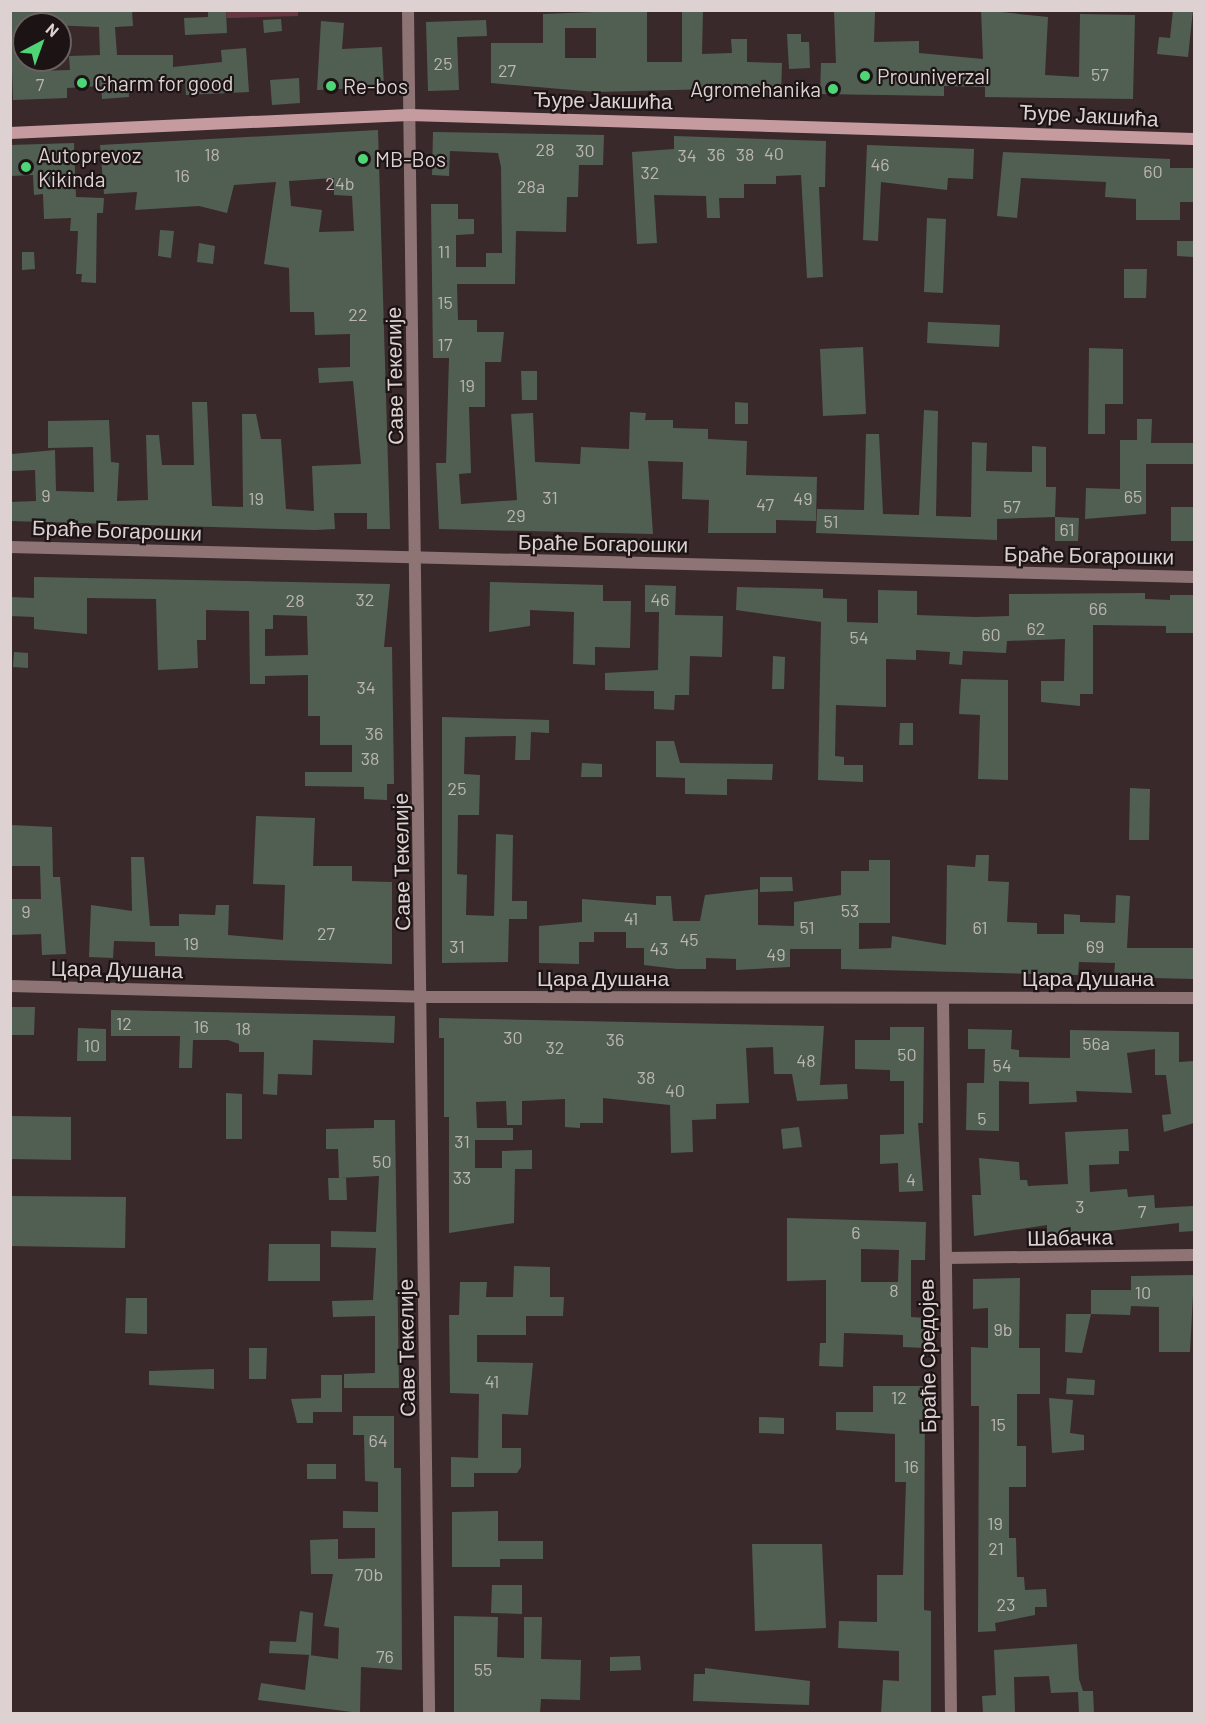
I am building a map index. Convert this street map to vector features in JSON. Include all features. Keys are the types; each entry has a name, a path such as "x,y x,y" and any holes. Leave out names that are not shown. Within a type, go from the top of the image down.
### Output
{"main road":[{"name":"Ђуре Јакшића","path":"10,133 409,115 1194,139"}],"street":[{"name":"Саве Текелије","path":"408,10 422,996 429,1713"},
{"name":"Браће Богарошки","path":"10,547 1194,577"},
{"name":"Цара Душана","path":"10,986 422,996 1194,998"},
{"name":"Браће Средојев","path":"943,999 951,1713"},
{"name":"Шабачка","path":"946,1258 1194,1255"}],"shaded area":[{"path":"226,11 298,11 298,16 227,18"}],"building":[{"path":"10,10 132,10 133,26 115,27 117,55 173,55 173,67 222,62 221,50 246,48 249,92 186,95 185,81 128,80 129,97 102,99 101,86 67,88 67,98 13,100 12,72 72,72 72,56 100,55 99,27 72,26 72,12 12,12 12,70"},
{"path":"208,10 226,10 227,33 185,35 184,18 208,17"},
{"path":"647,10 647,62 682,62 682,10 703,10 702,54 732,53 731,39 747,39 747,62 782,63 781,96 750,95 751,88 596,92 491,83 491,43 543,43 543,14","holes":["565,28 596,28 596,58 565,58"]},
{"path":"981,10 1048,17 1045,75 1079,77 1080,14 1135,15 1133,99 985,97 985,87 944,86 944,96 820,94 821,63 836,63 834,11 875,12 874,42 919,41 919,53 983,59"},
{"path":"1173,10 1193,10 1188,57 1157,54 1159,37 1170,38"},
{"path":"281,19 282,31 264,33 263,20"},
{"path":"486,20 487,36 457,37 459,90 428,91 426,22"},
{"path":"321,21 344,23 342,49 382,47 384,87 317,90"},
{"path":"787,34 801,34 801,42 809,42 810,68 789,69"},
{"path":"299,78 300,103 272,105 270,80"},
{"path":"378,130 390,529 367,529 367,513 334,513 335,529 315,530 10,521 10,502 36,501 35,470 12,471 12,454 55,450 56,491 94,492 93,447 48,448 48,421 109,420 111,462 119,463 117,501 148,500 146,435 159,435 162,465 194,465 192,402 207,402 212,506 243,507 242,414 256,414 261,439 281,439 286,509 314,511 312,466 361,464 353,381 319,383 318,368 350,367 350,334 315,335 314,312 290,312 289,268 264,264 276,182 234,185 227,213 199,206 135,210 137,192 104,194 100,145","holes":["334,178 334,195 352,196 354,231 319,232 322,210 291,206 289,181"]},
{"path":"433,132 604,135 603,165 579,165 578,197 567,197 566,232 516,231 515,284 457,284 458,320 477,320 477,332 504,332 501,362 485,362 485,407 469,407 471,473 459,474 461,504 517,500 511,414 533,413 535,462 580,464 581,447 629,449 630,412 646,413 645,420 673,420 673,428 708,429 708,439 747,441 746,475 817,477 816,521 776,520 776,533 708,533 709,500 682,499 683,462 648,461 653,534 439,529 436,463 446,463 449,358 433,358 431,204 458,204 458,219 474,219 474,234 456,235 456,267 486,267 486,253 502,253 501,167 498,153 450,151 449,176 432,175"},
{"path":"674,136 826,141 825,187 819,187 823,277 807,278 801,175 776,176 776,184 744,184 744,198 719,198 720,218 707,218 706,196 654,195 657,243 637,244 632,152 674,149"},
{"path":"74,143 76,197 104,198 103,213 97,213 96,283 81,282 82,274 76,274 78,231 70,231 71,218 44,219 43,194 34,195 33,175 10,176 10,145"},
{"path":"867,145 974,149 973,179 948,178 947,190 881,182 878,241 863,240"},
{"path":"1003,152 1170,159 1170,168 1194,168 1194,202 1180,202 1180,220 1136,220 1136,199 1105,197 1106,182 1021,178 1017,218 997,216"},
{"path":"927,218 946,219 943,293 924,292"},
{"path":"160,230 174,231 171,258 158,256"},
{"path":"1177,241 1194,241 1194,257 1177,256"},
{"path":"199,243 215,246 213,264 197,262"},
{"path":"22,252 34,252 35,269 22,270"},
{"path":"1124,269 1147,269 1146,298 1124,298"},
{"path":"928,322 1000,325 999,347 927,343"},
{"path":"863,347 866,414 823,416 820,349"},
{"path":"1089,348 1123,349 1123,404 1105,404 1105,434 1088,434"},
{"path":"521,371 537,371 537,400 522,400"},
{"path":"735,402 748,403 748,424 735,424"},
{"path":"924,410 938,411 936,516 971,517 972,442 987,443 986,471 1032,472 1032,446 1046,447 1046,487 1056,487 1055,517 997,519 997,540 816,533 817,509 864,510 866,434 879,434 883,514 919,515"},
{"path":"1137,419 1152,419 1151,443 1194,443 1194,464 1146,464 1146,514 1085,519 1086,488 1120,489 1120,440 1137,440"},
{"path":"1171,507 1194,507 1194,541 1171,541"},
{"path":"1055,517 1079,518 1078,541 1055,541"},
{"path":"34,577 390,584 384,647 392,647 394,784 387,784 387,800 364,799 364,787 305,786 305,772 352,772 352,745 320,745 320,716 308,716 308,675 265,676 265,684 250,684 249,611 206,610 206,640 197,640 198,668 158,670 156,599 87,598 87,634 34,629 34,617 10,616 10,597 34,598","holes":["273,615 307,616 308,655 265,656 265,629 273,629"]},
{"path":"490,582 603,585 603,601 631,601 630,648 595,647 595,665 573,664 574,612 530,610 530,626 489,632"},
{"path":"645,585 676,586 675,615 723,616 722,657 690,656 689,695 675,695 674,710 654,709 654,691 605,690 605,673 658,670 659,612 645,612"},
{"path":"737,587 823,589 823,598 847,599 847,622 878,623 878,590 917,591 917,615 976,617 1009,616 1009,594 1145,593 1145,599 1170,600 1170,595 1194,595 1194,633 1166,633 1166,626 1093,625 1093,694 1080,694 1080,706 1041,702 1041,681 1064,681 1065,639 1007,641 1006,653 963,651 962,665 949,664 950,652 916,650 916,660 886,659 886,707 836,705 835,756 844,757 844,765 863,765 863,782 818,780 821,622 736,610"},
{"path":"14,652 28,653 28,668 13,667"},
{"path":"773,656 785,657 784,689 772,689"},
{"path":"961,679 1008,680 1008,780 978,779 980,715 959,714"},
{"path":"442,717 549,720 549,733 531,732 530,760 515,760 516,736 465,737 464,774 480,775 479,815 458,815 457,874 467,875 466,915 494,916 496,834 513,835 512,901 527,901 527,919 509,919 508,962 442,963"},
{"path":"900,723 913,723 913,745 899,745"},
{"path":"656,741 674,741 680,763 773,764 772,780 727,779 727,795 685,794 685,778 656,777"},
{"path":"582,763 602,764 602,777 581,777"},
{"path":"1130,788 1150,789 1149,840 1129,840"},
{"path":"256,816 315,818 313,866 352,866 352,881 392,882 392,964 155,956 155,942 114,941 113,958 89,957 91,905 132,911 131,857 144,857 150,926 179,926 179,914 215,915 216,905 229,905 228,935 283,940 285,885 253,884"},
{"path":"10,825 52,827 53,877 60,877 66,954 42,955 41,934 10,935 10,899 41,899 40,866 10,866"},
{"path":"976,855 989,855 988,881 1009,882 1007,922 1037,923 1037,934 1064,934 1064,914 1080,915 1080,922 1115,923 1116,895 1130,896 1127,948 1194,948 1194,979 1114,977 1115,963 1079,962 1078,975 841,969 841,949 790,949 790,967 736,970 736,959 706,958 706,969 677,969 644,965 644,948 626,948 626,932 594,932 594,942 579,942 579,964 539,963 539,926 582,922 582,899 656,905 656,896 671,896 673,921 700,921 705,895 758,889 758,925 794,926 794,902 841,895 841,871 869,871 869,860 890,860 890,923 859,923 859,949 891,948 892,936 946,945 947,865 975,867"},
{"path":"760,877 792,877 793,891 760,892"},
{"path":"10,1007 35,1007 34,1035 10,1035"},
{"path":"111,1010 395,1016 394,1043 313,1040 312,1075 278,1074 277,1095 263,1094 264,1052 239,1052 239,1044 228,1040 193,1040 192,1068 179,1068 180,1036 111,1036"},
{"path":"439,1018 824,1026 820,1085 847,1084 848,1099 797,1101 792,1074 774,1074 773,1047 746,1048 749,1103 716,1104 716,1119 692,1120 693,1152 671,1153 670,1105 603,1098 603,1123 580,1123 580,1128 565,1127 565,1099 522,1101 522,1125 507,1125 506,1101 476,1102 477,1128 513,1128 513,1140 475,1140 475,1168 502,1168 502,1151 532,1150 532,1169 515,1169 514,1223 449,1233 449,1117 444,1117 444,1038 439,1038"},
{"path":"890,1027 924,1027 923,1123 918,1123 923,1191 899,1192 898,1163 880,1164 880,1135 904,1134 904,1081 890,1081 890,1070 855,1069 855,1040 890,1040"},
{"path":"78,1028 106,1029 106,1061 77,1061"},
{"path":"968,1029 1012,1030 1011,1049 1019,1050 1019,1057 1070,1058 1070,1030 1179,1032 1179,1062 1194,1061 1194,1123 1164,1132 1162,1115 1171,1114 1166,1075 1155,1075 1155,1049 1127,1053 1132,1093 1076,1091 1077,1102 1029,1104 1029,1082 999,1081 999,1131 966,1130 967,1083 984,1083 985,1049 968,1049"},
{"path":"226,1093 242,1094 242,1139 226,1139"},
{"path":"10,1116 71,1117 71,1160 10,1159"},
{"path":"374,1120 395,1120 399,1388 344,1388 344,1374 375,1373 375,1316 333,1317 332,1301 373,1300 376,1248 331,1247 331,1231 376,1232 379,1176 339,1178 338,1149 326,1149 326,1129 374,1128"},
{"path":"799,1127 802,1147 783,1149 781,1129"},
{"path":"1128,1129 1129,1151 1119,1151 1119,1164 1089,1165 1090,1192 1127,1189 1128,1197 1154,1195 1155,1208 1194,1206 1194,1231 1179,1232 1179,1223 1047,1238 1047,1225 974,1236 972,1195 981,1195 979,1158 1019,1162 1020,1180 1027,1180 1028,1186 1068,1184 1065,1132"},
{"path":"328,1178 346,1178 347,1200 329,1200"},
{"path":"10,1196 126,1197 125,1248 10,1246"},
{"path":"787,1218 926,1222 925,1260 911,1260 911,1317 926,1318 925,1348 903,1347 903,1335 844,1333 843,1367 819,1366 820,1343 826,1343 826,1280 787,1281","holes":["861,1249 899,1250 898,1282 861,1282"]},
{"path":"269,1244 320,1244 320,1281 268,1281"},
{"path":"514,1266 550,1267 550,1297 564,1297 563,1316 526,1316 526,1335 477,1335 477,1362 533,1363 528,1415 502,1414 502,1448 521,1448 521,1467 517,1473 474,1473 474,1487 451,1487 451,1457 478,1458 479,1394 450,1393 449,1315 459,1315 460,1282 487,1282 486,1297 513,1297"},
{"path":"1194,1275 1190,1352 1159,1352 1159,1307 1131,1306 1130,1315 1091,1314 1091,1290 1131,1290 1131,1276"},
{"path":"1020,1278 1019,1348 1040,1348 1040,1394 1017,1394 1017,1446 1026,1446 1026,1487 1009,1487 1009,1538 1016,1538 1017,1577 1024,1577 1025,1590 1046,1589 1047,1607 1035,1607 1035,1615 995,1623 996,1631 978,1632 979,1406 971,1406 971,1347 988,1348 988,1308 973,1309 973,1279"},
{"path":"126,1298 147,1298 147,1334 125,1333"},
{"path":"1066,1314 1091,1314 1082,1353 1065,1352"},
{"path":"249,1348 267,1348 266,1379 249,1379"},
{"path":"214,1369 214,1389 149,1385 149,1371"},
{"path":"321,1375 342,1375 342,1412 313,1412 313,1423 297,1423 291,1399 321,1398"},
{"path":"1067,1378 1095,1380 1094,1395 1066,1394"},
{"path":"873,1386 925,1386 924,1610 931,1611 931,1713 881,1713 883,1680 899,1681 899,1651 838,1648 839,1621 877,1622 877,1575 903,1575 906,1482 895,1482 895,1434 836,1430 836,1412 873,1412"},
{"path":"1049,1398 1073,1400 1070,1433 1084,1435 1084,1450 1052,1453"},
{"path":"353,1416 394,1416 394,1468 401,1468 402,1670 361,1667 360,1713 258,1700 261,1683 305,1690 309,1655 338,1659 339,1628 324,1626 333,1574 311,1574 310,1540 338,1539 338,1559 375,1558 375,1528 343,1528 343,1511 378,1512 378,1482 365,1481 364,1435 353,1435"},
{"path":"759,1417 784,1418 784,1434 759,1433"},
{"path":"307,1464 336,1464 336,1479 307,1479"},
{"path":"498,1511 498,1541 543,1541 543,1559 500,1559 500,1567 452,1567 452,1512"},
{"path":"752,1544 822,1544 826,1628 755,1631"},
{"path":"492,1585 522,1585 522,1614 491,1613"},
{"path":"300,1611 313,1613 311,1655 269,1653 270,1641 296,1642"},
{"path":"454,1616 498,1617 497,1657 524,1658 524,1617 542,1617 541,1659 581,1660 580,1700 541,1699 540,1713 454,1713"},
{"path":"1077,1644 1079,1679 1083,1691 1093,1691 1094,1713 1079,1713 1078,1692 1051,1693 1049,1676 1014,1677 1015,1713 983,1713 982,1696 996,1695 994,1650"},
{"path":"640,1656 641,1670 610,1671 610,1657"},
{"path":"705,1668 810,1681 809,1705 693,1701 694,1674 705,1674"}],"place":[{"name":"Prouniverzal","path":"865,76"},
{"name":"Charm for good","path":"82,83"},
{"name":"Re-bos","path":"331,86"},
{"name":"Agromehanika","path":"833,89"},
{"name":"MB-Bos","path":"363,159"},
{"name":"Autoprevoz Kikinda","path":"26,167"}]}
